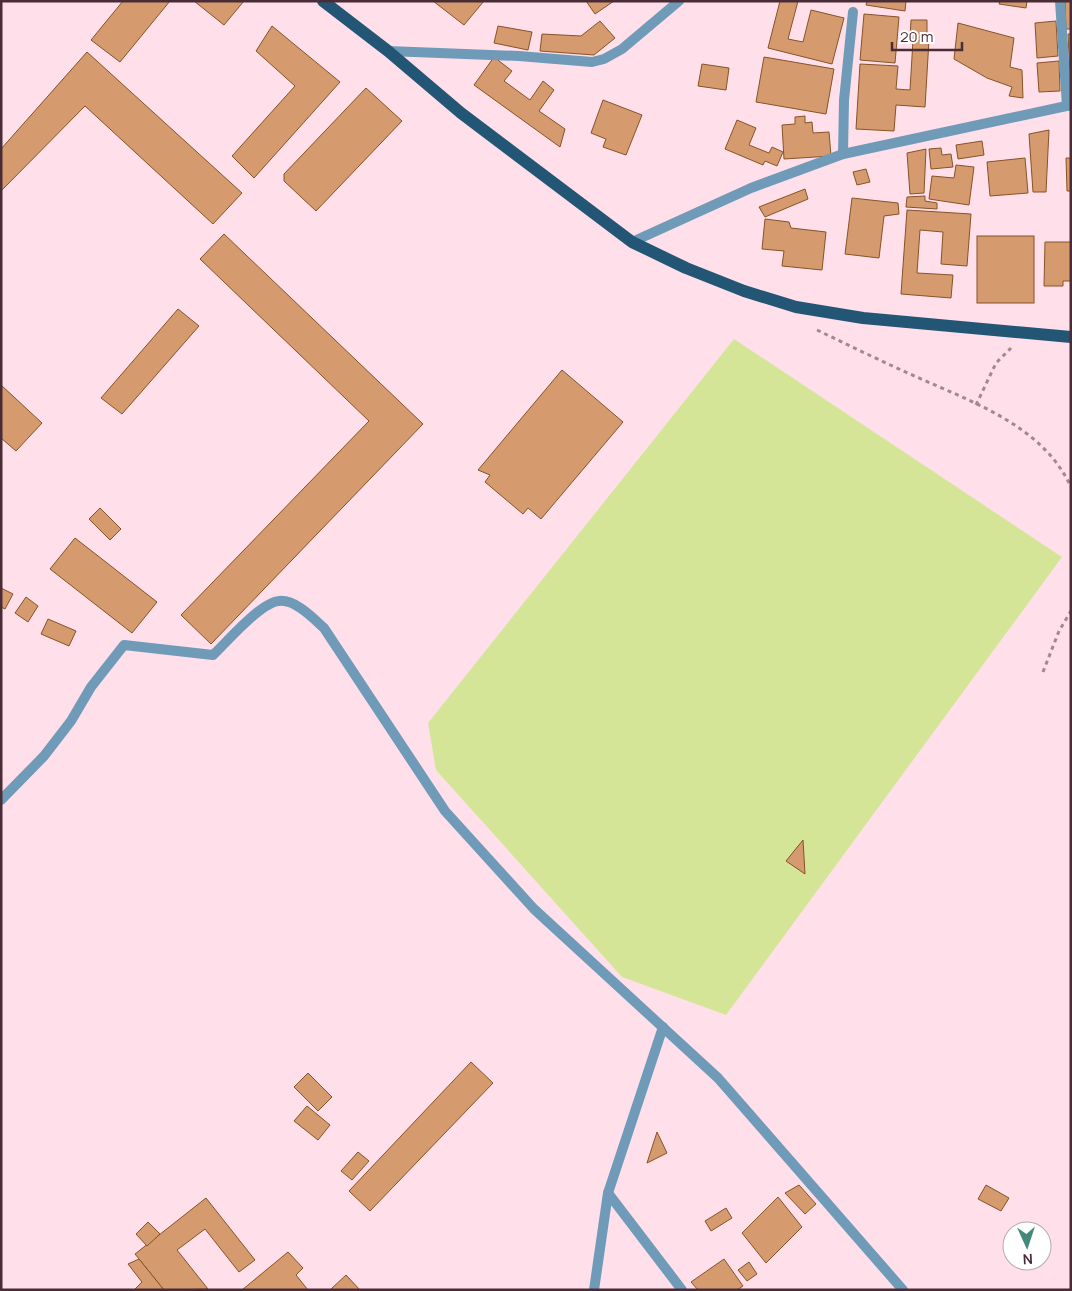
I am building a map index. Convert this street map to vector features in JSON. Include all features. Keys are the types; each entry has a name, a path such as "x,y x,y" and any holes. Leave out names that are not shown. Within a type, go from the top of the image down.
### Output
{"main road":[{"path":"324,1 388,51 461,113 632,242 744,291 796,307 863,318 1071,338"}],"street":[{"path":"388,51 519,56 592,62 604,59 622,49 679,1"},
{"path":"632,242 751,188 843,154 1069,106 1060,1"},
{"path":"843,154 844,100 853,12"},
{"path":"1,800 44,756 71,721 91,687 124,645 213,655 267,604 280,600 304,609 324,628 445,811 534,910 718,1078 903,1290"},
{"path":"594,1290 608,1193 663,1027"},
{"path":"608,1193 682,1290"}],"path":[{"path":"814,328 1002,417 1034,438 1048,452 1071,487"},
{"path":"976,404 996,363 1008,352 1021,333"},
{"path":"1043,672 1059,631 1071,611"}],"green space":[{"path":"734,339 1062,557 726,1015 622,977 436,770 428,723"}],"building":[{"path":"123,1 170,1 120,62 91,40"},
{"path":"194,1 244,1 224,25"},
{"path":"433,1 484,1 464,25"},
{"path":"586,1 614,1 595,14"},
{"path":"780,1 798,1 788,39 803,42 811,10 844,18 832,64 768,48"},
{"path":"867,1 906,1 905,11 866,5"},
{"path":"1000,1 1027,1 1026,8 999,4"},
{"path":"1065,1 1071,1 1071,29 1066,29"},
{"path":"864,14 899,17 895,63 860,60"},
{"path":"911,20 927,20 927,38 910,38"},
{"path":"600,21 615,38 594,55 540,51 542,34 581,36"},
{"path":"1056,21 1058,56 1037,58 1035,23"},
{"path":"958,23 1014,38 1010,67 1022,70 1023,98 1009,96 1012,87 987,78 954,59"},
{"path":"272,26 340,82 254,178 232,156 295,86 256,51"},
{"path":"498,26 532,32 528,50 494,43"},
{"path":"1068,34 1071,34 1071,75 1070,75"},
{"path":"913,40 929,40 925,107 896,105 894,131 856,129 860,64 898,66 896,89 910,90"},
{"path":"87,52 242,193 213,224 85,106 1,191 1,149"},
{"path":"494,57 512,71 504,81 530,100 543,81 554,90 539,111 565,129 560,147 474,85"},
{"path":"764,57 834,69 826,114 756,102"},
{"path":"1059,61 1060,91 1039,92 1037,63"},
{"path":"702,64 729,68 726,90 698,86"},
{"path":"366,88 402,121 316,211 284,181 284,174"},
{"path":"603,100 642,115 626,155 603,147 606,139 591,133"},
{"path":"805,116 805,123 812,122 813,133 829,132 831,156 784,159 782,125 795,124 795,117"},
{"path":"737,120 756,128 749,145 769,153 772,147 783,152 777,166 765,161 763,165 725,149"},
{"path":"1049,130 1046,192 1033,192 1029,134"},
{"path":"982,141 984,155 958,159 956,145"},
{"path":"941,148 942,155 951,154 953,167 931,169 929,149"},
{"path":"926,149 924,193 910,194 907,153"},
{"path":"1025,158 1028,193 990,196 987,162"},
{"path":"1066,158 1071,158 1071,191 1067,191"},
{"path":"956,165 974,167 969,205 929,199 932,176 954,178"},
{"path":"866,169 870,182 857,185 853,172"},
{"path":"805,189 808,199 765,217 759,207"},
{"path":"925,196 925,201 937,203 937,209 906,207 907,197"},
{"path":"852,198 898,203 899,214 884,216 879,258 845,254"},
{"path":"907,210 971,214 967,266 941,264 943,232 920,230 917,273 953,275 951,298 901,294"},
{"path":"765,219 789,222 791,228 826,232 822,270 782,266 784,251 762,249"},
{"path":"224,234 423,424 211,644 181,615 369,421 200,259"},
{"path":"977,236 1034,236 1034,303 977,303"},
{"path":"1045,242 1071,242 1071,281 1063,281 1063,286 1044,286"},
{"path":"178,309 199,326 122,414 101,398"},
{"path":"562,370 623,422 541,519 528,508 523,514 485,482 490,475 478,470"},
{"path":"1,385 42,423 16,451 1,438"},
{"path":"100,508 121,529 110,540 89,519"},
{"path":"75,538 157,602 132,633 50,569"},
{"path":"1,588 13,594 5,609 1,607"},
{"path":"26,597 38,606 28,622 15,613"},
{"path":"48,619 76,631 69,646 41,634"},
{"path":"803,840 805,874 786,861"},
{"path":"471,1062 493,1083 370,1211 349,1191"},
{"path":"308,1073 332,1097 318,1111 294,1087"},
{"path":"307,1106 330,1125 318,1140 294,1121"},
{"path":"657,1132 667,1153 647,1163"},
{"path":"358,1152 369,1161 352,1180 341,1171"},
{"path":"799,1185 816,1204 805,1214 785,1193"},
{"path":"986,1185 1009,1198 1001,1211 978,1199"},
{"path":"778,1197 802,1227 766,1263 742,1233"},
{"path":"206,1198 255,1260 239,1272 205,1229 177,1250 208,1289 164,1290 135,1254"},
{"path":"726,1208 732,1218 711,1231 705,1221"},
{"path":"148,1222 160,1234 147,1246 136,1234"},
{"path":"288,1252 303,1268 296,1275 308,1290 242,1290"},
{"path":"139,1259 164,1290 134,1290 142,1282 128,1264"},
{"path":"724,1259 743,1286 737,1290 698,1290 691,1282"},
{"path":"749,1262 757,1274 747,1281 738,1270"},
{"path":"346,1275 360,1290 330,1290"}]}
